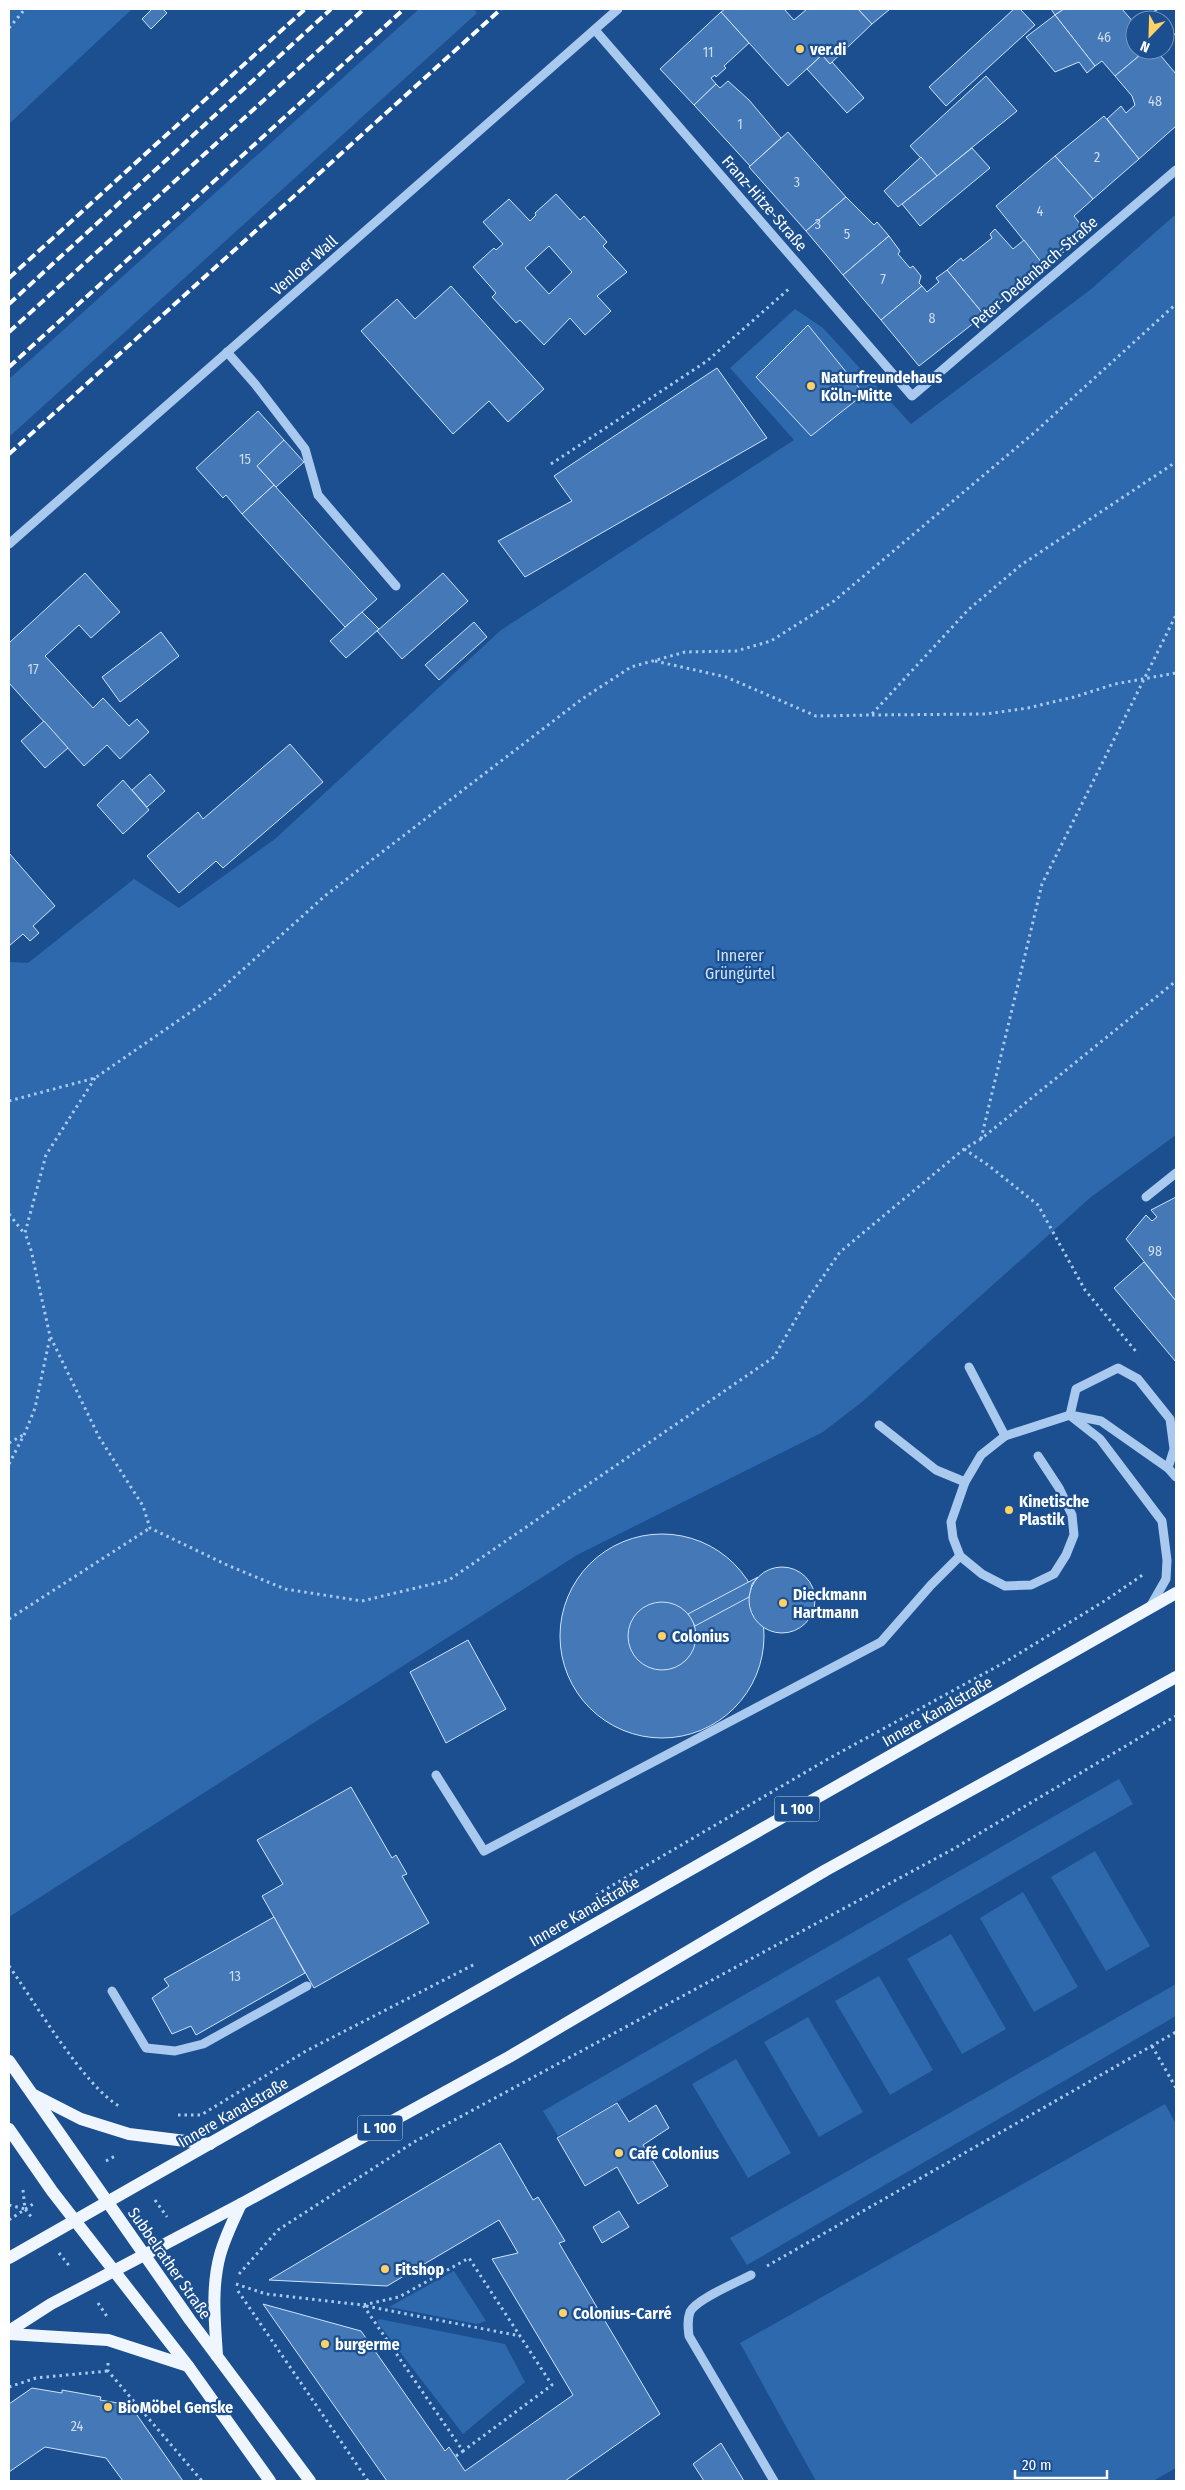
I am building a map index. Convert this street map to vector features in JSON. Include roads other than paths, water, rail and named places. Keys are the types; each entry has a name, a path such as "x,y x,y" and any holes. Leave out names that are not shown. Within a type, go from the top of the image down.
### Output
{"main road":[{"name":"Innere Kanalstraße","path":"9,2258 1176,1593"},
{"path":"1163,1684 1176,1667"},
{"name":"L 100","path":"9,2332 86,2286 241,2204 509,2057 826,1870 1176,1677"},
{"name":"Subbelrather Straße","path":"9,2061 144,2255 310,2481"},
{"path":"34,2095 82,2119 129,2134 210,2144"},
{"path":"9,2128 75,2221 188,2366 270,2481"},
{"path":"217,2356 214,2308 216,2279 222,2248 241,2204"},
{"name":"L 100","path":"9,2332 108,2340 188,2366"}],"street":[{"name":"Venloer Wall","path":"9,544 618,9"},
{"name":"Franz-Hitze-Straße","path":"595,30 912,396"},
{"name":"Peter-Dedenbach-Straße","path":"912,396 1176,170"},
{"path":"228,352 305,449 318,496 396,586"},
{"path":"1146,1197 1176,1173"},
{"path":"969,1367 1005,1436"},
{"path":"1070,1415 1076,1389 1118,1368 1138,1379 1170,1419 1174,1449 1168,1468"},
{"path":"1070,1415 1100,1439 1162,1521 1167,1560 1166,1579 1149,1609"},
{"path":"1038,1456 1059,1488 1072,1515 1074,1535 1066,1555 1054,1574 1031,1585 1005,1586 982,1574 960,1556 953,1538 951,1522 965,1482 981,1455 1005,1436 1070,1415 1101,1421 1168,1468 1176,1476"},
{"path":"879,1424 936,1470 965,1482"},
{"path":"436,1775 484,1851 881,1642 931,1585 960,1556"},
{"path":"112,1991 146,2048 175,2051 203,2044 307,1986"},
{"path":"752,2275 700,2302 691,2310 687,2323 689,2336 774,2481"}],"railway":[{"path":"9,278 305,9"},
{"path":"9,304 331,9"},
{"path":"9,332 364,9"},
{"path":"9,367 404,9"},
{"path":"9,454 501,9"}],"place":[{"name":"ver.di","path":"800,49"},
{"name":"Naturfreundehaus Köln-Mitte","path":"811,386"},
{"name":"Kinetische Plastik","path":"1009,1510"},
{"name":"Dieckmann Hartmann","path":"783,1603"},
{"name":"Colonius","path":"662,1636"},
{"name":"Café Colonius","path":"619,2153"},
{"name":"Fitshop","path":"385,2269"},
{"name":"Colonius-Carré","path":"563,2313"},
{"name":"burgerme","path":"325,2344"},
{"name":"BioMöbel Genske","path":"108,2407"}],"park label":[{"name":"Innerer Grüngürtel","path":"740,964"}]}
